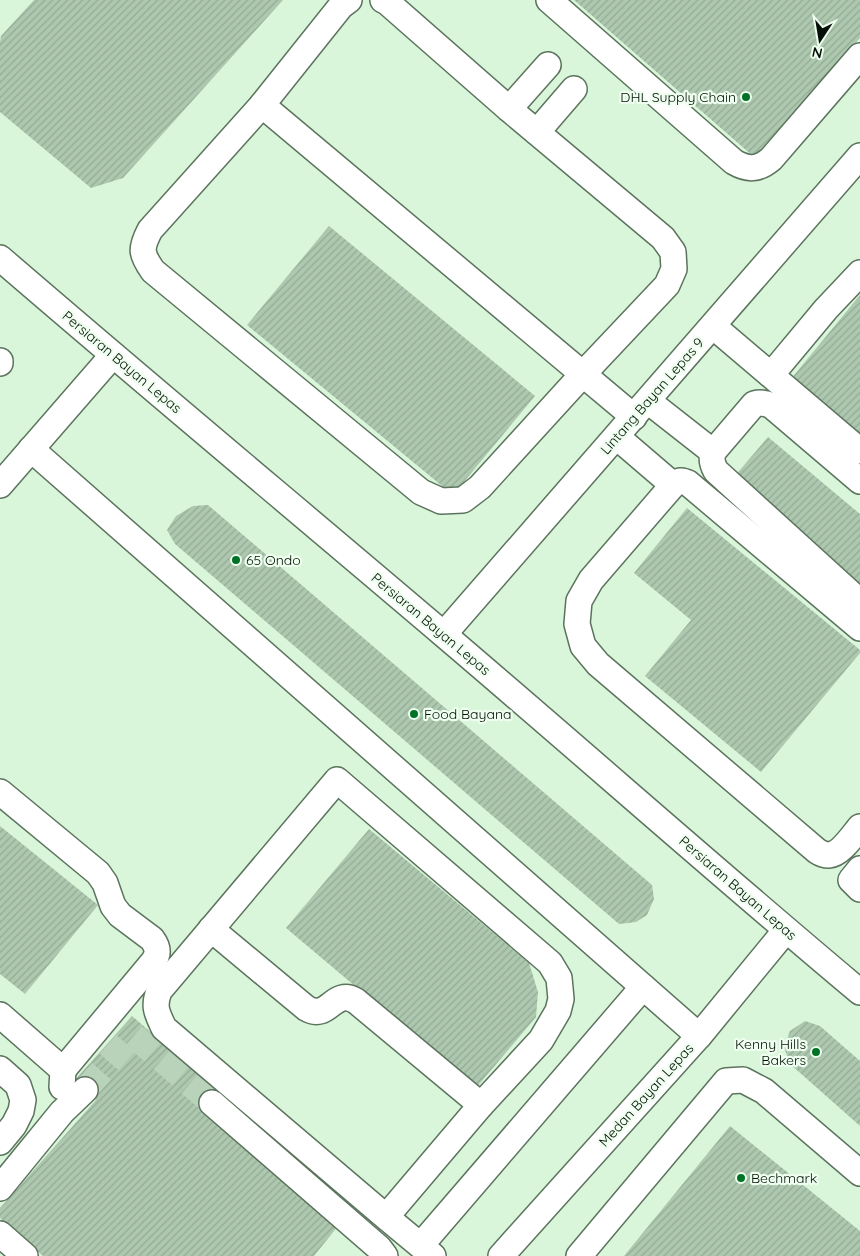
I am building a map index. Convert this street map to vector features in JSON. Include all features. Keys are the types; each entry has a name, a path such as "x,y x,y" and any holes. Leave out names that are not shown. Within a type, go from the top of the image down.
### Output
{"street":[{"path":"349,0 341,6 262,105 150,230 143,244 144,259 153,271 421,492 441,501 463,500 480,487 667,285 674,269 673,252 663,238 383,0"},
{"path":"549,0 742,167 753,168 763,166 771,159 860,56"},
{"path":"509,109 548,66"},
{"path":"537,132 574,89"},
{"path":"262,105 583,374 713,452"},
{"name":"Lintang Bayan Lepas 9","path":"444,634 860,158"},
{"name":"Persiaran Bayan Lepas","path":"0,258 112,355 444,634 860,992"},
{"path":"770,375 826,309 860,273"},
{"path":"712,326 860,451"},
{"path":"0,485 112,355"},
{"path":"860,481 772,406 760,402 754,404 713,452 711,458 716,470 860,602"},
{"path":"616,437 673,485"},
{"path":"31,449 699,1036"},
{"path":"860,628 684,480 678,481 673,485 591,580 579,601 577,624 583,646 598,664 817,851 829,855 836,853 860,827"},
{"path":"386,1217 481,1104 541,1040 558,1011 561,999 559,978 550,963 337,780 159,991 155,1001 157,1012 164,1028 386,1217 427,1251 643,987"},
{"path":"0,792 98,873 105,883 113,906 120,915 156,944 157,957 63,1070 62,1112"},
{"path":"860,869 851,880 860,889"},
{"path":"211,929 312,1012 325,1010 337,999 344,997 356,1001 481,1104"},
{"name":"Medan Bayan Lepas","path":"502,1256 699,1036 786,930"},
{"path":"0,1015 63,1070"},
{"path":"0,1069 18,1085 23,1100 21,1111 14,1125 0,1142"},
{"path":"579,1256 726,1081 743,1080 764,1091 860,1173"},
{"path":"0,1188 62,1112 85,1090"},
{"path":"212,1103 380,1248 385,1256"},
{"path":"0,1234 25,1256"}],"building":[{"path":"34,0 283,0 123,178 91,188 0,112 1,36"},
{"name":"DHL Supply Chain","path":"574,0 860,0 860,38 754,157"},
{"path":"329,226 535,396 453,495 247,325"},
{"path":"860,295 860,445 786,385"},
{"path":"768,437 860,514 860,584 734,477"},
{"name":"Food Bayana","path":"208,505 652,885 654,899 647,915 636,922 619,924 175,544 167,530 176,516 193,506"},
{"path":"687,508 860,650 860,653 761,772 645,676 691,620 634,573"},
{"path":"0,826 98,905 25,994 0,974"},
{"path":"369,829 529,963 538,992 536,1017 476,1088 286,928"},
{"path":"132,1016 221,1093 205,1111 338,1226 314,1256 43,1256 0,1218 0,1208 96,1100 74,1081"},
{"path":"805,1021 820,1026 860,1061 860,1126 790,1064 784,1047 790,1031"},
{"name":"Bechmark","path":"730,1126 860,1231 860,1256 624,1256"}],"tunnel":[{"path":"85,1090 133,1035 212,1103"}],"place":[{"name":"DHL Supply Chain","path":"746,97"},
{"name":"65 Ondo","path":"236,560"},
{"name":"Food Bayana","path":"414,714"},
{"name":"Kenny Hills Bakers","path":"816,1052"},
{"name":"Bechmark","path":"741,1178"}]}
